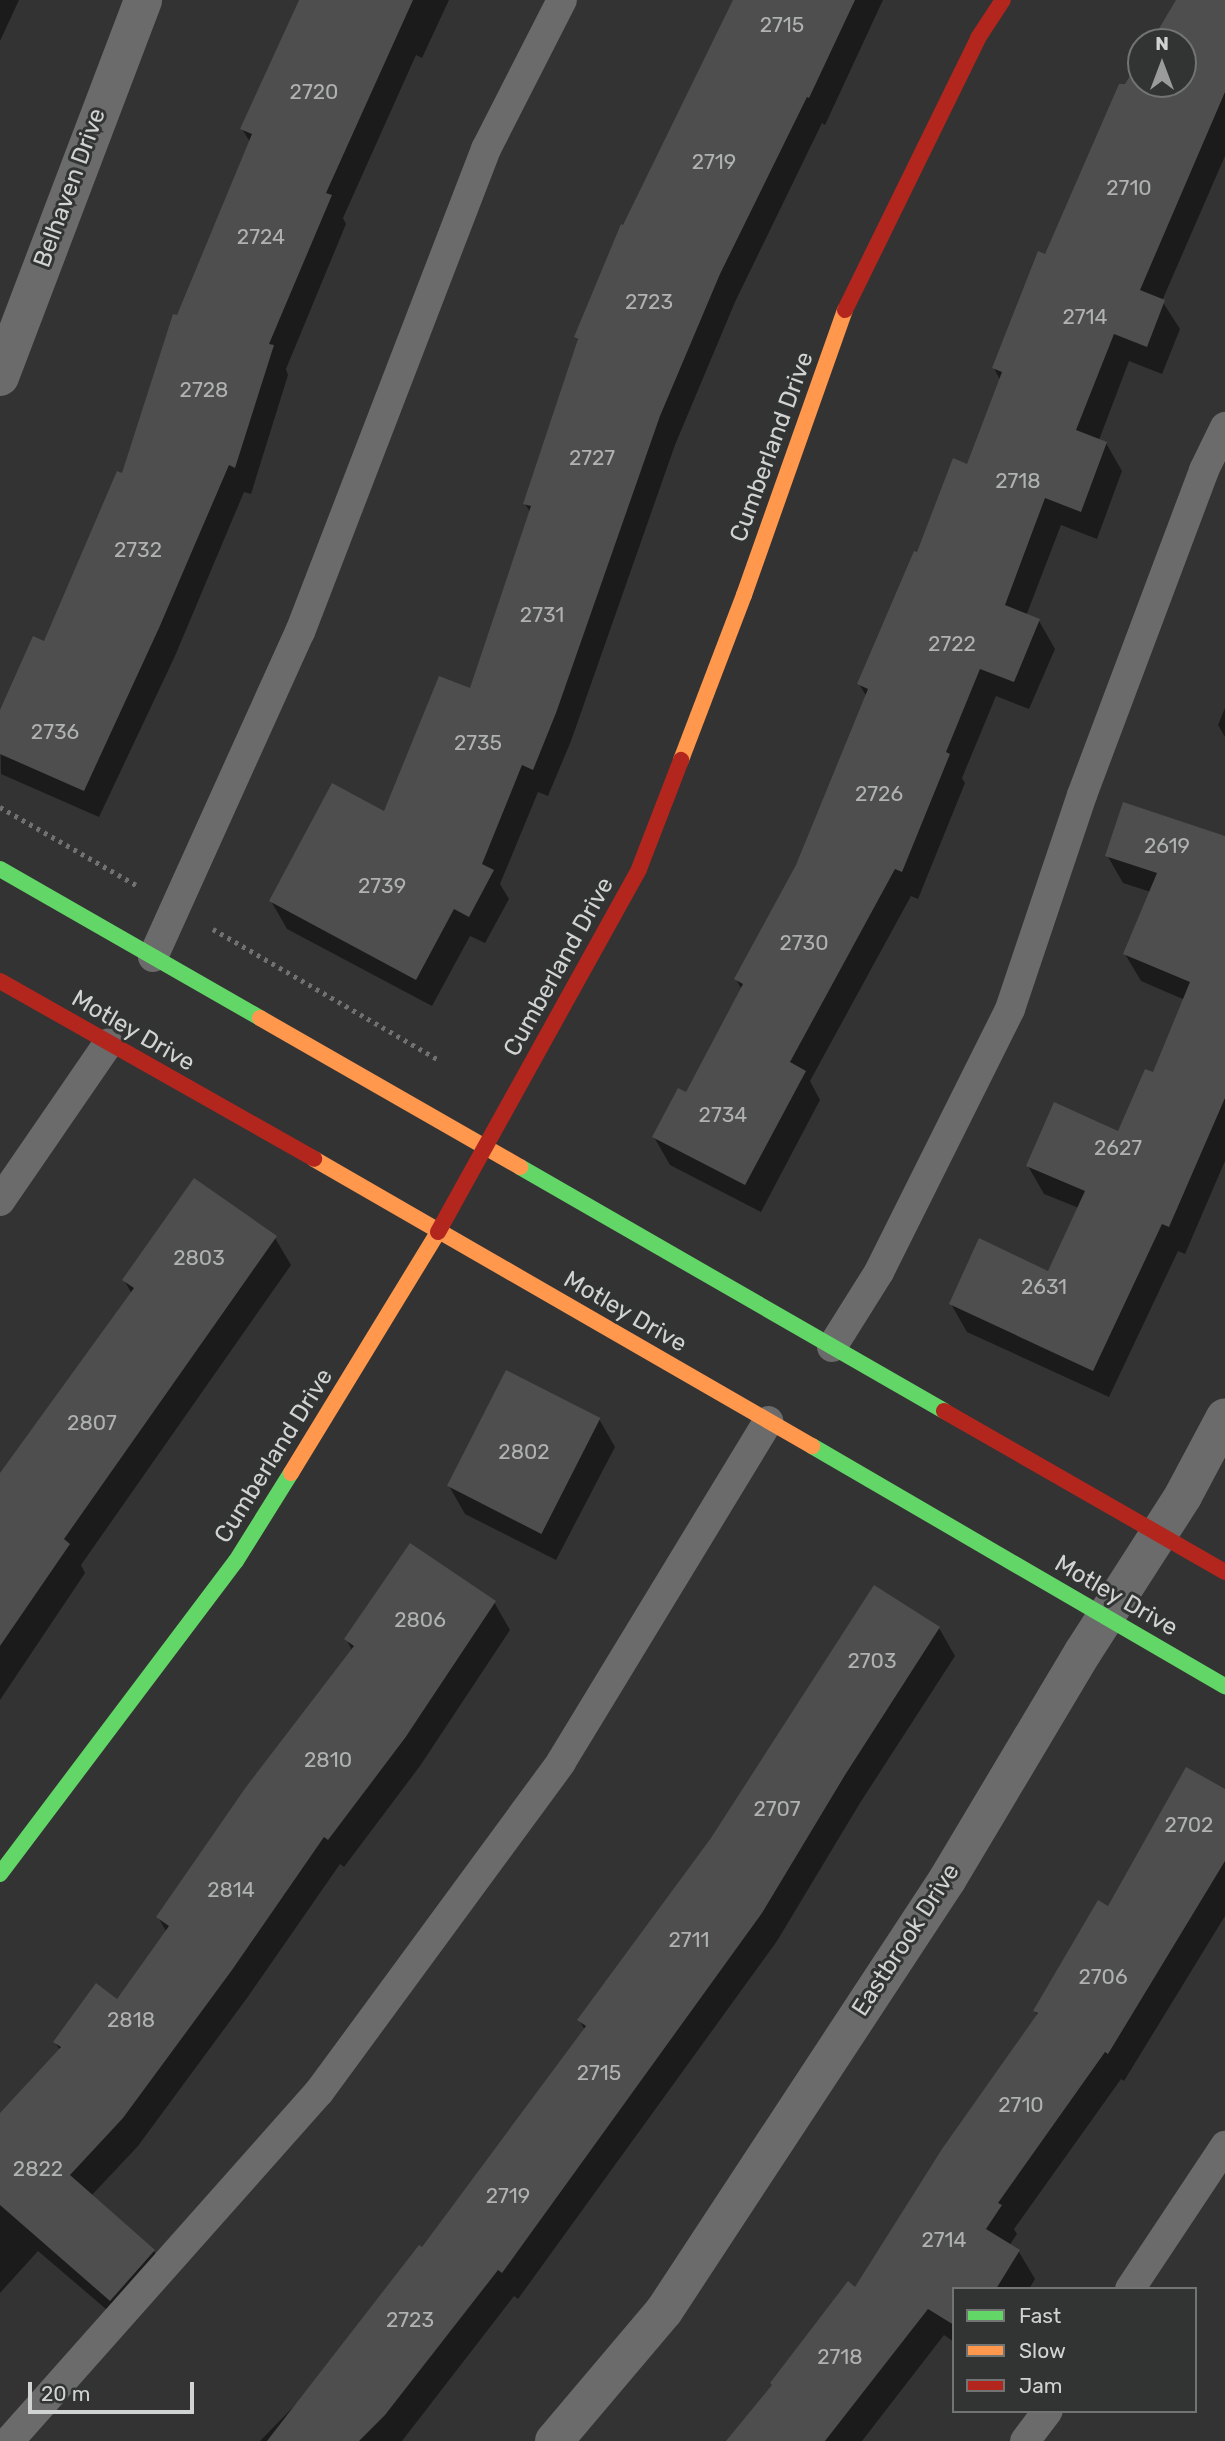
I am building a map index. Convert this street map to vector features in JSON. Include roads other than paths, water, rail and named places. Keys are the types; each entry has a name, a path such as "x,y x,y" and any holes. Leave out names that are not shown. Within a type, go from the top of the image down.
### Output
{"main road":[{"name":"Cumberland Drive","path":"0,1874 236,1561 439,1230 639,869 744,595 846,306 978,38 1003,0"},
{"path":"0,869 1225,1572"},
{"name":"Motley Drive","path":"0,981 439,1230 1225,1686"}],"street":[{"name":"Belhaven Drive","path":"0,377 143,0"},
{"name":"Eastbrook Drive","path":"554,2441 664,2311 947,1880 1158,1534 1225,1417"}],"lane":[{"path":"153,957 300,632 486,149 562,0"},
{"path":"832,1346 879,1272 1010,1009 1082,794 1205,470 1225,427"},
{"path":"0,1201 108,1044"},
{"path":"9,2441 319,2092 561,1762 768,1421"},
{"path":"1131,2287 1225,2146"},
{"path":"1025,2441 1046,2413"}]}
